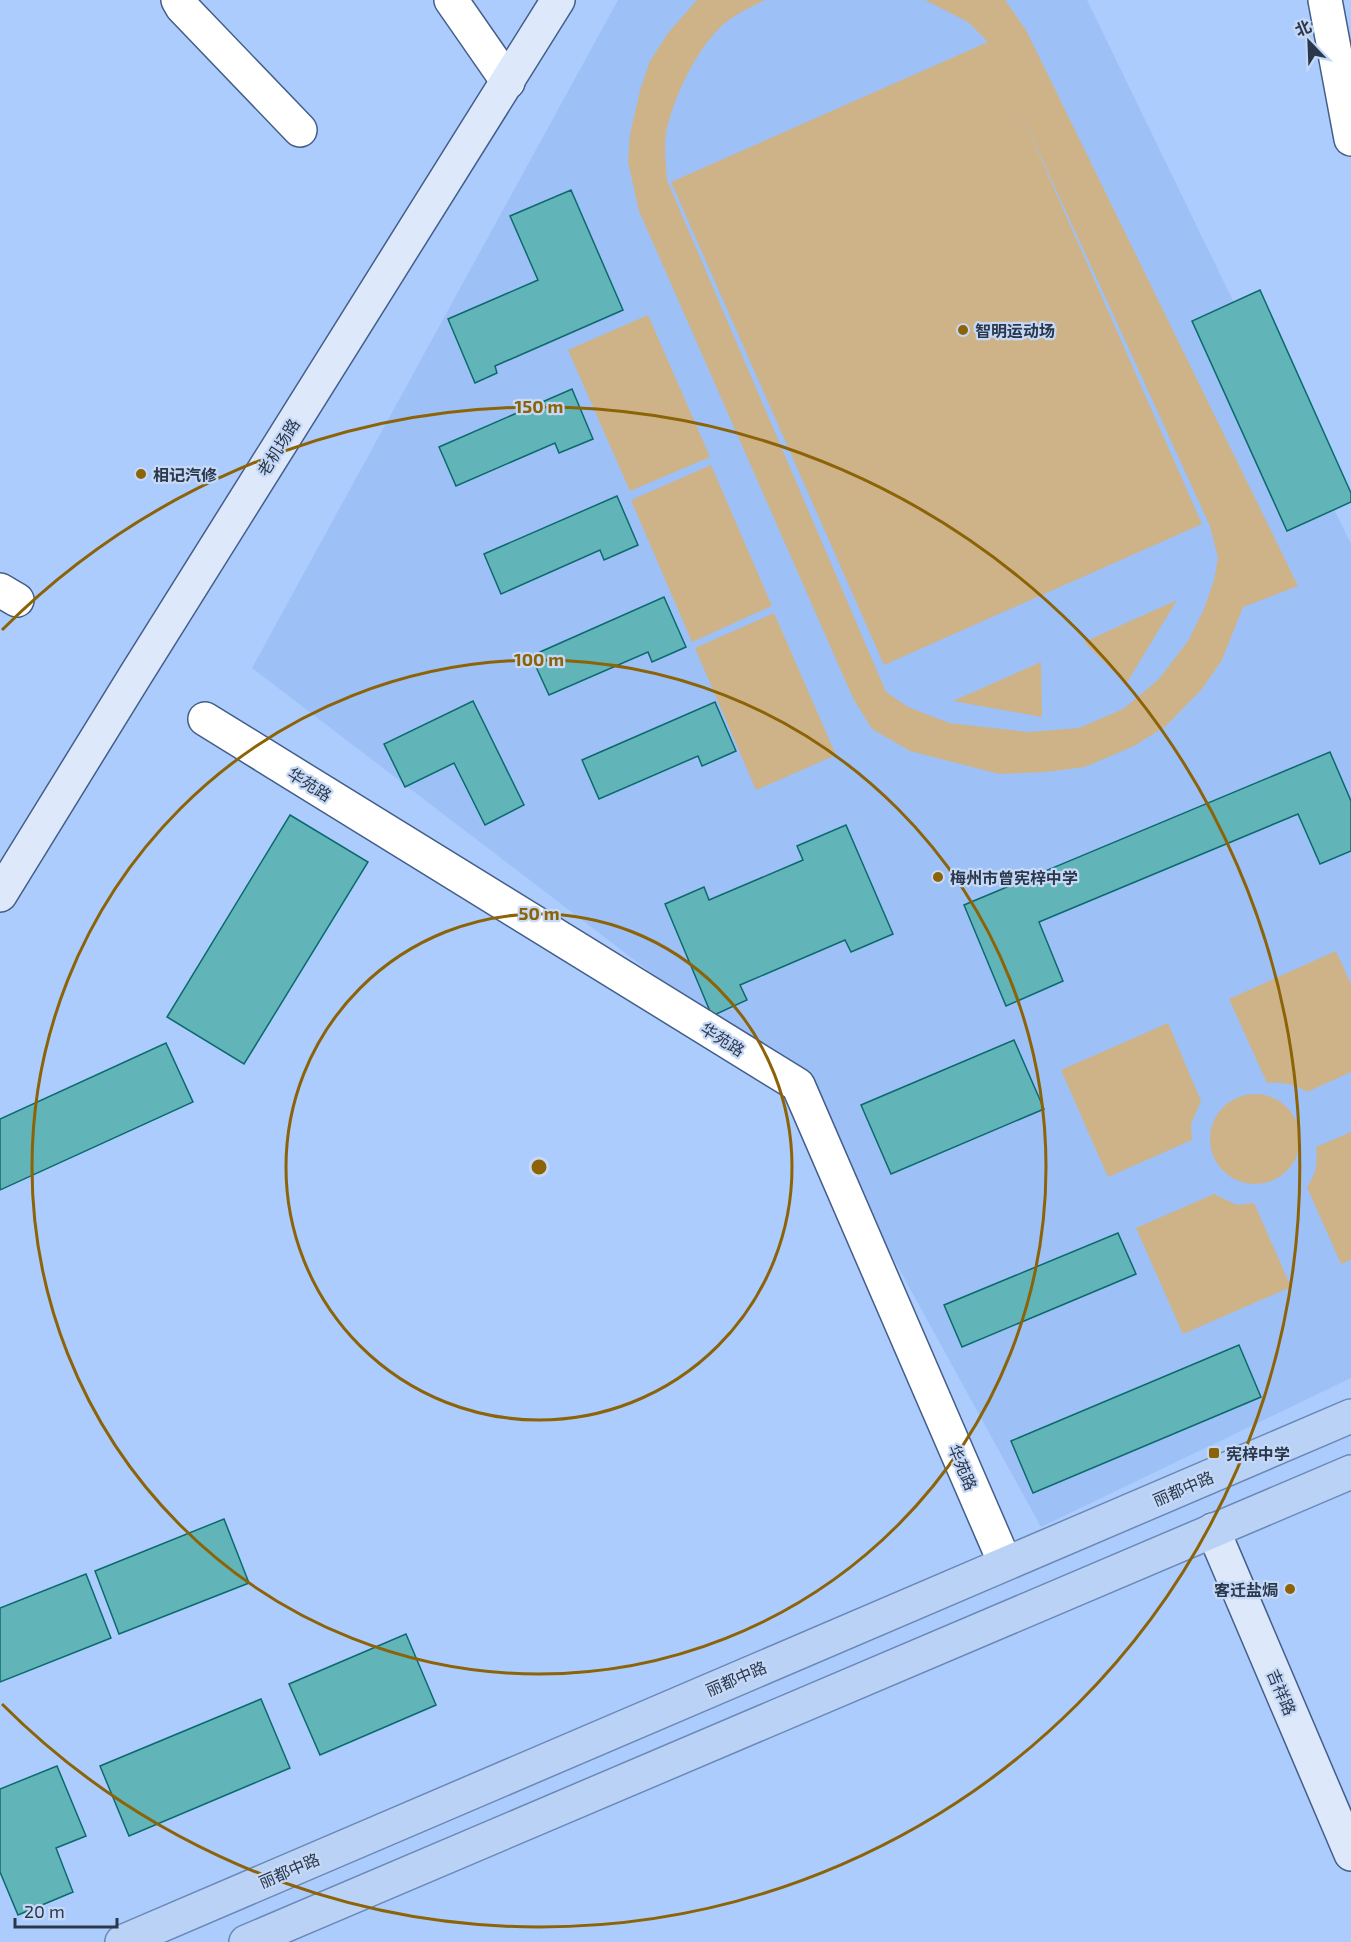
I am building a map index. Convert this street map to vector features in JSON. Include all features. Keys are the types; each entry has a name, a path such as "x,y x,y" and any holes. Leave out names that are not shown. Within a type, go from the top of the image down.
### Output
{"main road":[{"name":"丽都中路","path":"122,1942 1351,1416"},
{"path":"246,1942 1351,1472"}],"street":[{"path":"178,0 182,7 300,130"},
{"path":"451,0 508,82"},
{"name":"老机场路","path":"0,896 558,0"},
{"path":"1325,0 1351,139"},
{"name":"华苑路","path":"205,719 798,1085 1005,1563"},
{"name":"吉祥路","path":"1213,1530 1351,1854"}],"shaded area":[{"name":"梅州市曾宪梓中学","path":"618,0 1087,0 1351,544 1351,1378 1041,1527 798,1085 252,668"},
{"path":"697,0 765,0 725,23 696,59 680,89 669,119 665,151 667,180 886,692 908,707 949,723 1028,732 1079,728 1123,709 1158,680 1188,641 1204,609 1214,580 1218,558 1210,526 1019,109 1202,524 884,665 671,182 988,42 968,22 925,0 1005,0 1026,30 1298,586 1243,607 1222,660 1202,689 1166,726 1134,746 1085,767 1046,772 999,774 910,751 872,729 853,698 639,211 628,162 630,134 641,87 650,61 668,33"},
{"path":"648,315 710,457 630,491 568,350"},
{"path":"711,465 772,606 692,642 631,500"},
{"path":"1177,600 1126,684 1084,642"},
{"path":"774,613 836,755 756,790 695,648"},
{"path":"1041,662 1042,717 953,701"},
{"path":"1336,951 1351,984 1351,1072 1307,1092 1288,1084 1267,1083 1229,999"},
{"path":"1168,1023 1201,1101 1191,1124 1192,1140 1108,1177 1061,1070"},
{"path":"1246,1094 1264,1094 1280,1101 1293,1114 1300,1130 1300,1148 1293,1164 1280,1177 1264,1184 1246,1184 1230,1177 1217,1164 1210,1148 1210,1130 1217,1114 1230,1101"},
{"path":"1351,1132 1351,1260 1341,1264 1307,1187 1316,1169 1316,1147"},
{"path":"1214,1194 1237,1205 1254,1203 1291,1287 1183,1334 1136,1228"}],"building":[{"path":"571,190 623,310 495,366 497,373 475,383 448,319 538,280 510,216"},
{"path":"1260,290 1351,493 1351,502 1287,531 1192,321"},
{"path":"572,389 593,439 559,453 555,443 456,486 439,447"},
{"path":"617,496 638,545 604,560 600,550 501,594 484,554"},
{"path":"664,597 686,647 652,662 648,652 549,695 531,656"},
{"path":"473,701 524,805 485,825 454,763 405,787 384,744"},
{"path":"715,702 736,751 702,766 698,756 599,799 582,760"},
{"path":"1330,752 1351,801 1351,851 1320,864 1298,814 1039,922 1063,981 1006,1006 964,905"},
{"path":"290,815 368,862 244,1064 167,1017"},
{"path":"846,825 893,934 851,952 845,940 740,985 747,1000 712,1016 665,904 704,887 709,900 803,860 797,846"},
{"path":"1014,1040 1044,1109 891,1174 861,1105"},
{"path":"166,1043 193,1102 0,1190 0,1119"},
{"path":"1118,1233 1136,1274 962,1347 944,1305"},
{"path":"1239,1345 1261,1397 1033,1493 1011,1441"},
{"path":"224,1519 249,1583 119,1634 95,1571"},
{"path":"86,1574 111,1638 0,1682 0,1608"},
{"path":"406,1634 436,1705 320,1755 289,1684"},
{"path":"261,1699 290,1768 129,1836 100,1766"},
{"path":"57,1766 86,1836 56,1848 73,1892 18,1915 0,1872 0,1789"}],"place":[{"name":"智明运动场","path":"963,330"},
{"name":"相记汽修","path":"141,474"},
{"name":"梅州市曾宪梓中学","path":"938,877"},
{"name":"宪梓中学","path":"1214,1453"},
{"name":"客迁盐焗","path":"1290,1589"}]}
